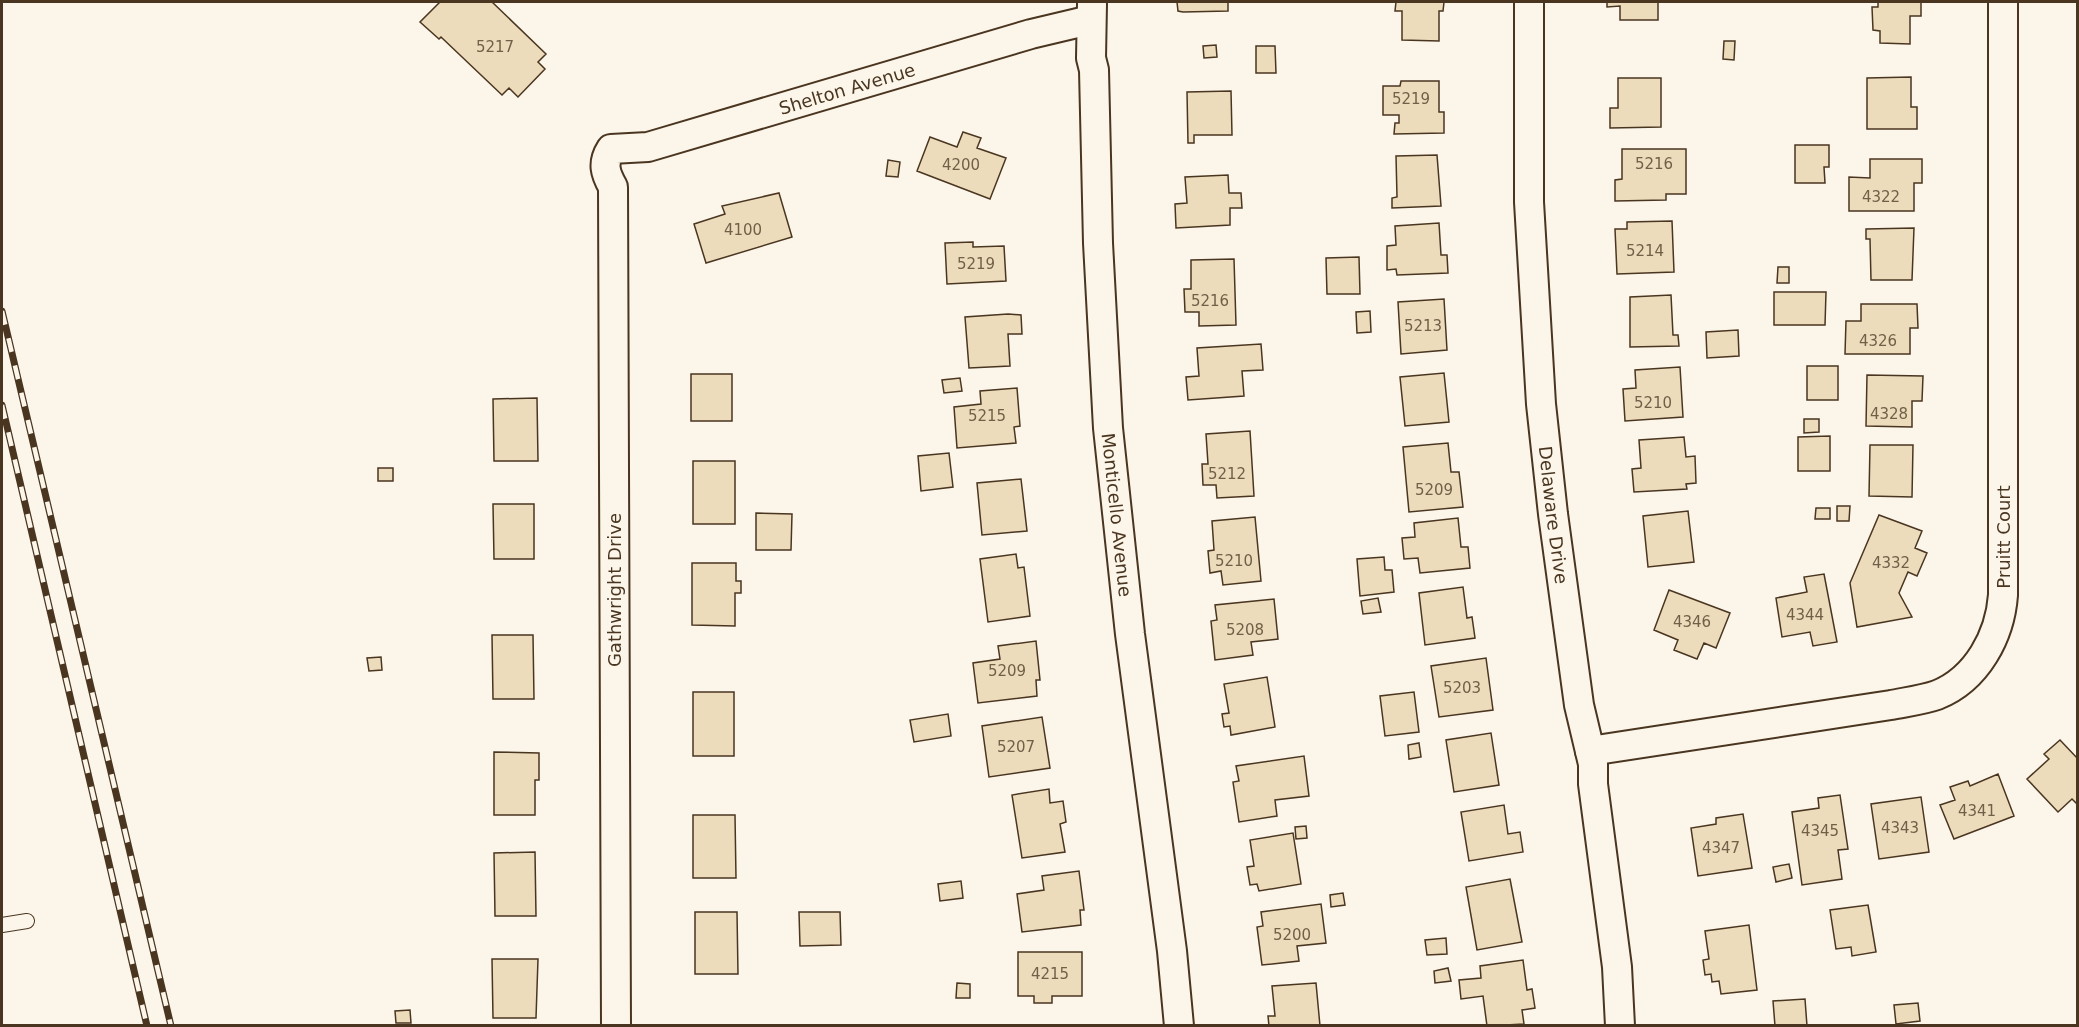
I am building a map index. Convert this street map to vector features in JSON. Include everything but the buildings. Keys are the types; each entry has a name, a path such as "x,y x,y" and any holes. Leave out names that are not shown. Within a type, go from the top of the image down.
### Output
{"street":[{"name":"Delaware Drive","path":"1529,2 1529,202 1541,404 1553,514 1579,705 1590,751 1617,967 1620,1026"},
{"name":"Pruitt Court","path":"1590,751 1891,705 1936,695 1956,684 1974,668 1992,642 2001,618 2003,595 2003,2"},
{"name":"Shelton Avenue","path":"606,157 610,149 648,147 1031,34 1091,11"},
{"name":"Monticello Avenue","path":"1091,11 1108,428 1130,634 1172,951 1179,1026"},
{"name":"Gathwright Drive","path":"606,157 605,173 613,187 616,1026"}],"lane":[{"path":"2,925 27,921"}],"railway":[{"path":"2,311 171,1026"},
{"path":"2,405 147,1026"}]}
